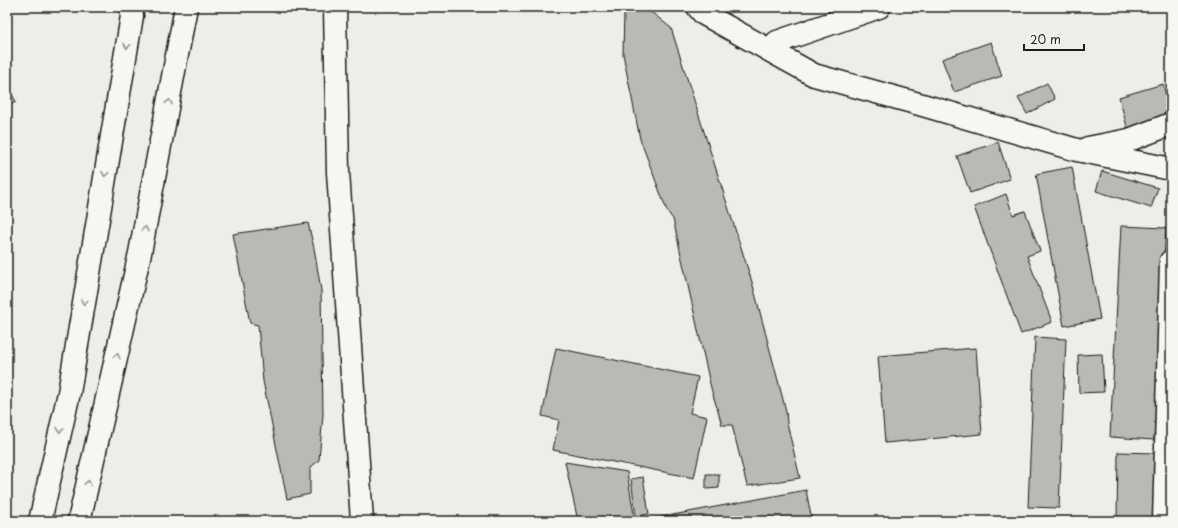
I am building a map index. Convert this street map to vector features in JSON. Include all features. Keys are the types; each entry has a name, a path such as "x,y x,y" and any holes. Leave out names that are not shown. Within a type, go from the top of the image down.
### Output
{"street":[{"path":"40,521 69,393 132,16 132,7"},
{"path":"79,521 140,253 186,7"},
{"path":"335,7 338,172 362,521"},
{"path":"698,7 704,14 814,75 1077,150 1171,169"},
{"path":"770,50 777,42 879,7"},
{"path":"1077,150 1130,140 1171,124"},
{"path":"1164,521 1171,261"}],"building":[{"path":"645,7 671,28 752,282 786,411 787,423 800,478 747,486 732,425 722,425 711,388 673,219 667,211 640,139 623,54 624,11"},
{"path":"991,42 1002,76 954,92 942,59"},
{"path":"1047,83 1055,99 1027,114 1018,98"},
{"path":"7,84 16,102 7,106"},
{"path":"1163,84 1171,115 1129,134 1119,97"},
{"path":"998,142 1010,179 970,193 957,156"},
{"path":"1072,167 1100,319 1064,326 1036,174"},
{"path":"1102,171 1158,188 1151,208 1096,191"},
{"path":"1006,194 1013,215 1025,211 1040,251 1027,256 1052,322 1021,334 974,207"},
{"path":"308,223 321,290 323,415 319,460 310,468 310,494 287,499 263,381 258,325 250,323 233,234"},
{"path":"1121,226 1166,228 1154,440 1110,437"},
{"path":"1035,337 1066,339 1059,508 1028,507"},
{"path":"556,348 698,377 690,413 707,417 694,478 553,450 559,420 542,416"},
{"path":"976,348 982,434 885,443 878,356"},
{"path":"1102,354 1104,392 1079,393 1078,355"},
{"path":"1118,452 1157,453 1155,521 1117,521"},
{"path":"565,462 627,472 635,521 578,521"},
{"path":"706,474 719,474 719,488 706,489"},
{"path":"643,477 649,514 636,516 631,479"},
{"path":"806,490 812,521 646,520"}]}
